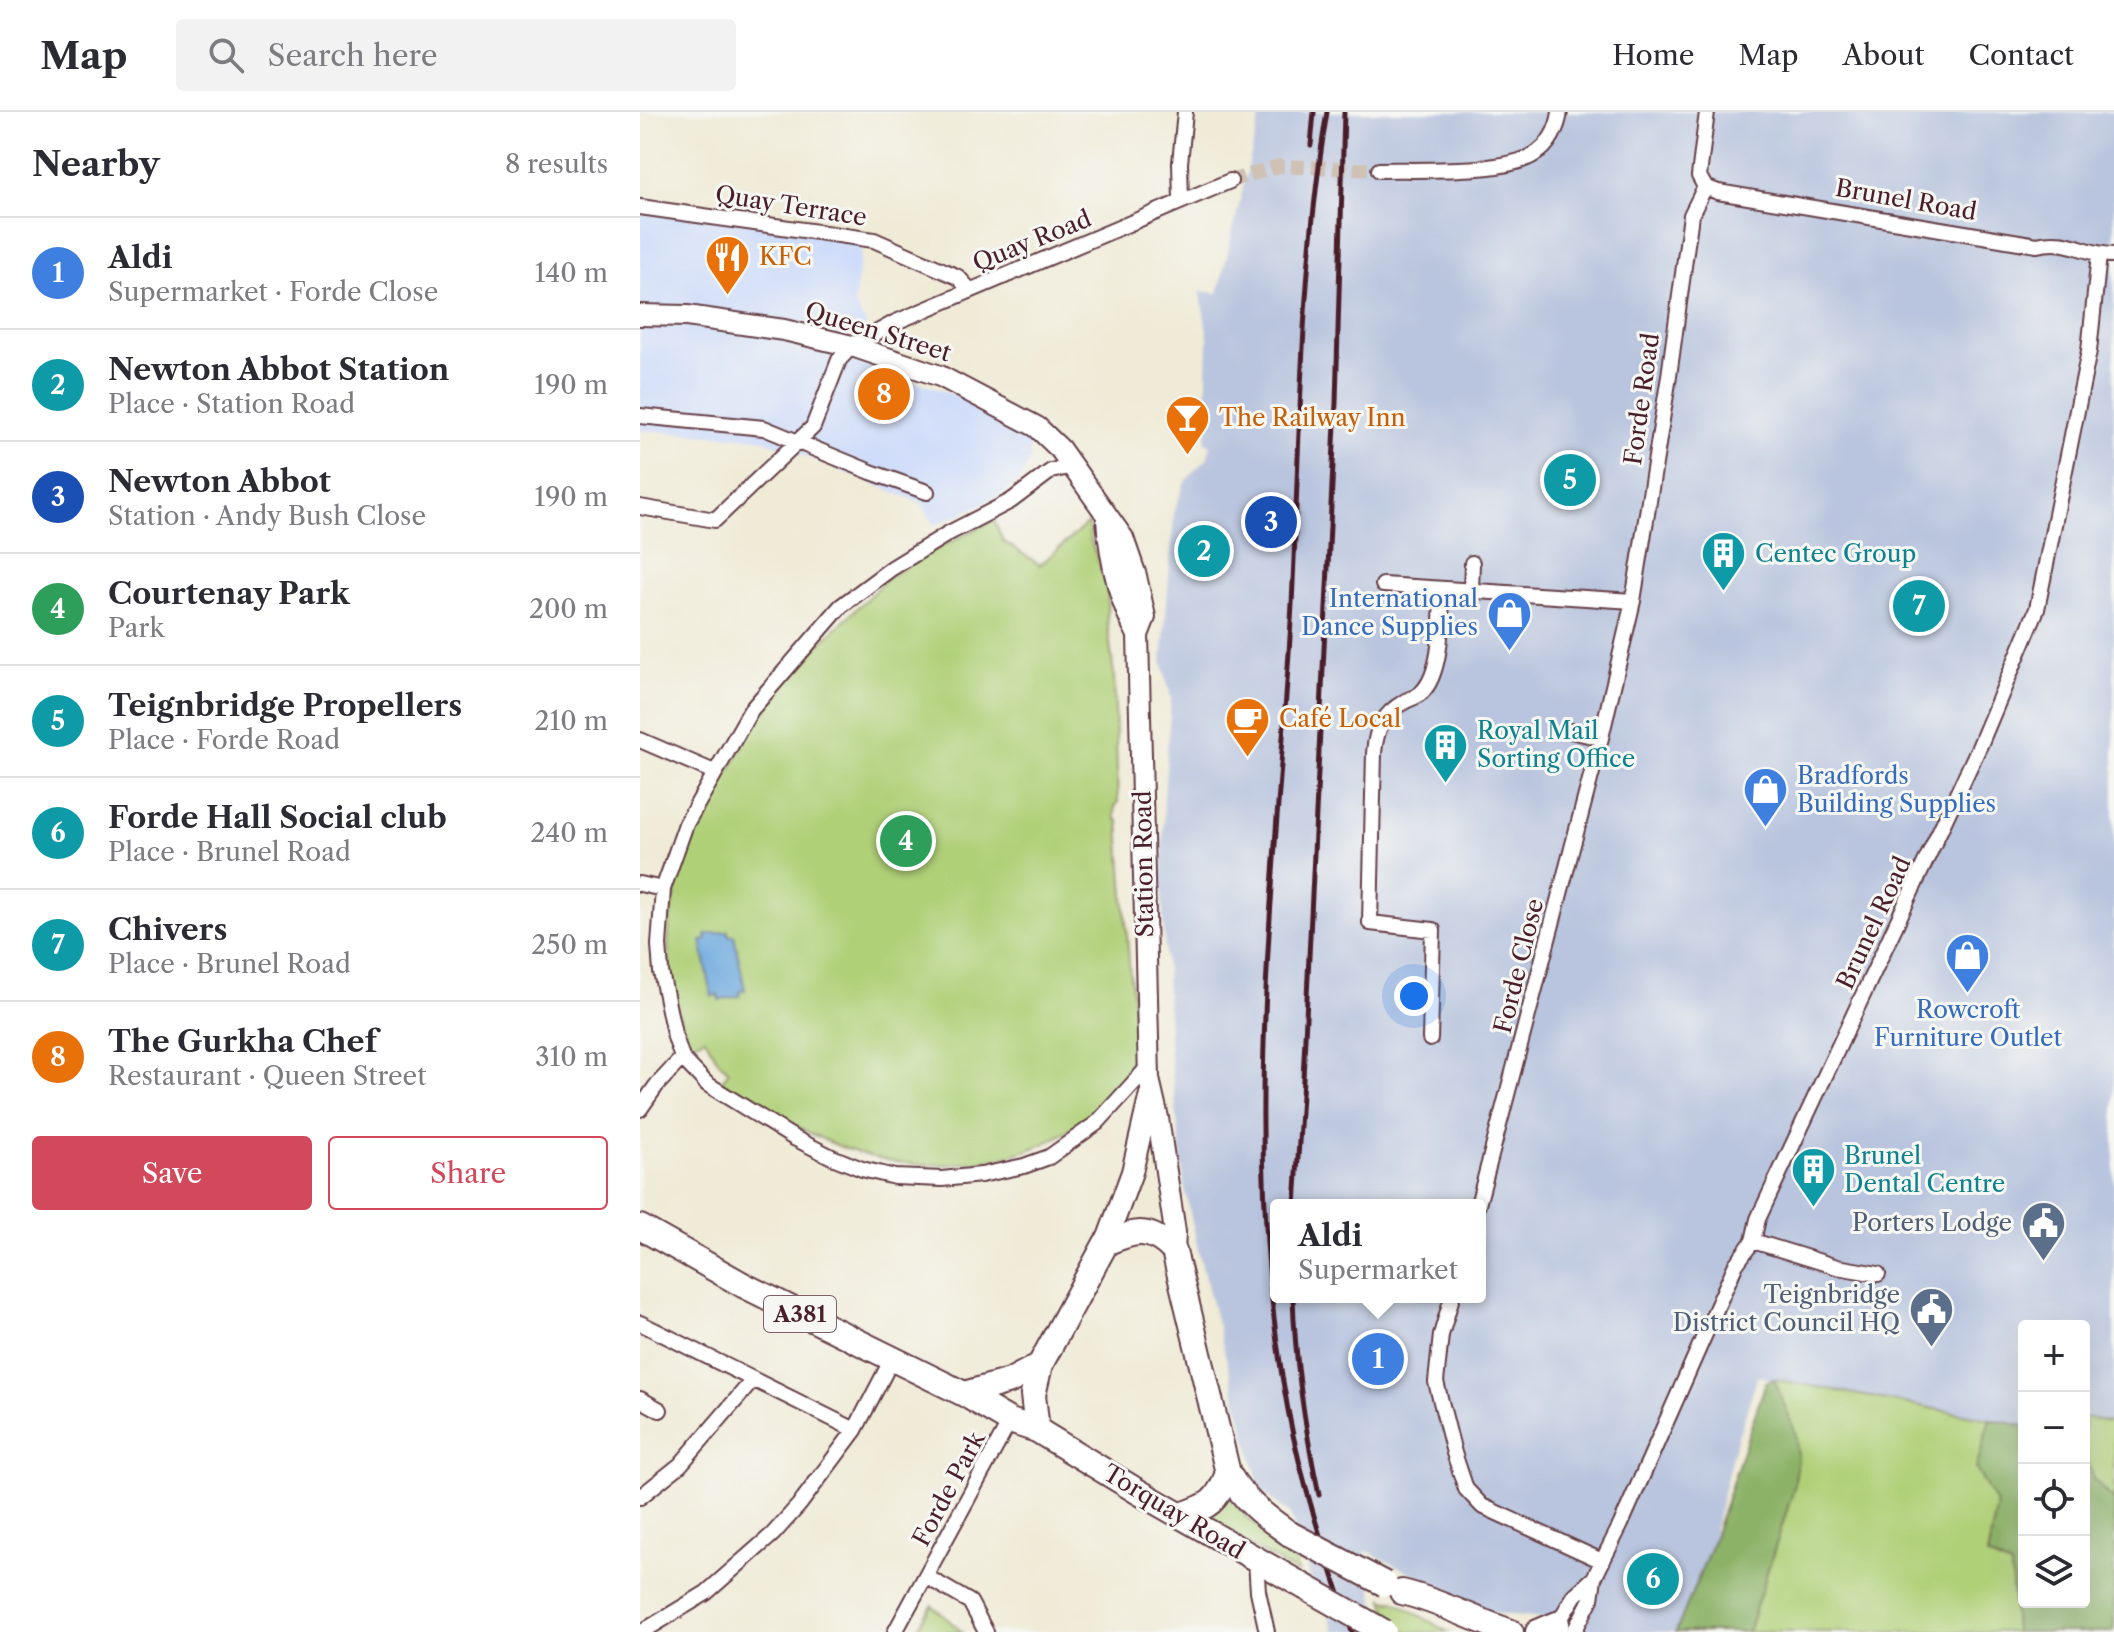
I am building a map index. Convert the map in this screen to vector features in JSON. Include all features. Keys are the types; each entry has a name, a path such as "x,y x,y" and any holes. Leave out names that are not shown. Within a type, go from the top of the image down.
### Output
{"main road":[{"name":"Queen Street","path":"640,315 687,316 784,330 852,346 940,376 1037,427 1073,466"},
{"name":"Station Road","path":"1073,466 1123,538 1145,617 1138,635 1150,1093 1132,1172 1106,1243"},
{"name":"Station Road","path":"1150,1093 1158,1118 1175,1232 1174,1251 1228,1473"},
{"name":"Torquay Road","path":"640,1227 745,1286 964,1394 1010,1421 1037,1430 1256,1561 1384,1632"},
{"path":"1037,1430 1033,1395 1040,1365 1106,1243 1126,1234 1147,1233 1160,1238 1174,1251"},
{"path":"964,1394 1010,1381 1040,1365"},
{"path":"1181,1515 1205,1508 1220,1494 1228,1473"},
{"name":"Torquay Road","path":"1228,1473 1242,1496 1290,1534 1394,1588 1420,1609 1463,1632"},
{"path":"1394,1588 1431,1599 1511,1632"}],"street":[{"path":"1181,200 1180,163 1185,112"},
{"path":"1379,170 1500,165 1524,160 1545,147 1558,123 1560,112"},
{"name":"Forde Road","path":"1610,695 1633,601 1691,215 1705,187 1699,176 1707,112"},
{"name":"Quay Road","path":"852,346 896,322 1230,181"},
{"name":"Brunel Road","path":"1556,1630 1575,1595 1594,1578 1736,1264 1753,1241 1758,1219 1980,745 2037,609 2106,255 2054,241 2037,245 1718,192 1705,187"},
{"name":"Quay Terrace","path":"640,207 874,240 958,277 970,290"},
{"path":"640,507 715,520 813,427 839,360 852,346"},
{"path":"640,416 764,428 927,492"},
{"path":"1073,466 1051,471 1011,501 949,533 892,568 841,606 751,710 686,824 663,889 659,945 661,972 682,1058 707,1084 794,1138 862,1169 895,1177 942,1179 981,1175 1049,1157 1097,1123 1149,1066"},
{"path":"1471,590 1472,563"},
{"path":"1383,585 1633,601"},
{"path":"1430,1039 1433,930 1370,923 1373,769 1376,732 1381,721 1421,693 1434,672 1442,589"},
{"name":"Forde Close","path":"1480,1199 1610,695"},
{"path":"1571,731 1601,738"},
{"path":"640,740 714,772"},
{"path":"640,884 663,889"},
{"path":"640,1109 682,1058"},
{"path":"1753,1241 1824,1264 1878,1274"},
{"path":"1450,1303 1441,1335 1436,1382 1466,1489 1482,1506 1602,1561"},
{"path":"640,1323 855,1430"},
{"path":"642,1632 706,1593 773,1534 799,1505 855,1430 892,1359"},
{"path":"640,1497 680,1465 753,1380"},
{"path":"640,1399 660,1410"},
{"name":"Forde Park","path":"895,1632 1010,1421"},
{"path":"1256,1561 1258,1591 1267,1632"},
{"name":"Forde Park","path":"927,1577 970,1602 986,1632"}],"shaded area":[{"path":"1261,112 2114,112 2114,1423 2090,1418 2090,1320 2018,1320 2018,1425 1758,1376 1732,1455 1710,1549 1676,1632 1568,1632 1542,1618 1493,1613 1365,1550 1374,1599 1386,1632 1334,1632 1329,1614 1311,1580 1290,1514 1260,1489 1185,1189 1170,1054 1162,891 1164,796 1171,698 1162,662 1174,513 1184,484 1207,459 1211,445 1205,442 1210,413 1206,411 1208,337 1200,291 1218,293"},
{"path":"640,207 863,239 854,304 867,326 847,333 827,352 958,396 1025,434 1030,445 1030,460 1019,482 998,497 935,525 921,503 760,438 640,430"}],"green space":[{"path":"994,520 1003,541 1040,565 1088,523 1091,542 1108,587 1107,620 1114,675 1118,803 1115,818 1119,822 1134,1044 1130,1062 1115,1088 1087,1116 1053,1140 1015,1154 948,1165 879,1159 817,1136 721,1083 729,1071 719,1062 705,1038 690,1045 677,1008 668,947 670,915 684,860 701,823 761,712 806,657 889,577 930,552"},
{"path":"1774,1379 1990,1419 1976,1469 1997,1505 1987,1556 2011,1566 2015,1632 1748,1632 1794,1488 1798,1458 1795,1432"},
{"path":"1774,1379 1795,1432 1798,1458 1794,1488 1748,1632 1676,1632 1710,1549 1766,1382"},
{"path":"2090,1418 2114,1423 2114,1500 2093,1479 2090,1468"},
{"path":"1990,1419 2018,1425 2018,1608 2090,1608 2090,1468 2093,1479 2114,1500 2114,1632 2015,1632 2011,1566 1987,1556 1997,1505 1976,1469"},
{"path":"1227,1494 1248,1519 1293,1552 1298,1573 1200,1517"},
{"path":"1384,1599 1393,1600 1448,1632 1409,1632 1391,1623"},
{"path":"932,1605 962,1632 915,1632"}],"water":[{"path":"728,931 729,936 734,935 745,990 740,991 740,996 719,1000 718,995 712,996 701,941 707,940 706,935"}],"tunnel":[{"path":"1230,181 1279,166 1379,170"}],"railway":[{"path":"1311,145 1314,112"},
{"path":"1270,1272 1263,1108 1265,1007 1292,604 1306,296 1327,112"},
{"path":"1295,1199 1336,403 1344,112"},
{"path":"1272,1303 1294,1438 1324,1550 1352,1632"},
{"path":"1293,1303 1302,1397 1319,1495"}],"place":[{"name":"KFC","path":"728,296"},
{"name":"The Gurkha Chef","path":"884,394"},
{"name":"The Railway Inn","path":"1188,457"},
{"name":"Teignbridge Propellers","path":"1570,480"},
{"name":"Newton Abbot","path":"1271,522"},
{"name":"Newton Abbot Station","path":"1204,551"},
{"name":"Centec Group","path":"1724,593"},
{"name":"Chivers","path":"1919,606"},
{"name":"International Dance Supplies","path":"1509,652"},
{"name":"Café Local","path":"1248,758"},
{"name":"Royal Mail Sorting Office","path":"1446,784"},
{"name":"Bradfords Building Supplies","path":"1766,829"},
{"name":"Courtenay Park","path":"906,841"},
{"name":"Rowcroft Furniture Outlet","path":"1968,995"},
{"name":"Brunel Dental Centre","path":"1813,1209"},
{"name":"Porters Lodge","path":"2043,1262"},
{"name":"Teignbridge District Council HQ","path":"1931,1348"},
{"name":"Aldi","path":"1378,1359"},
{"name":"Forde Hall Social club","path":"1653,1579"}]}
